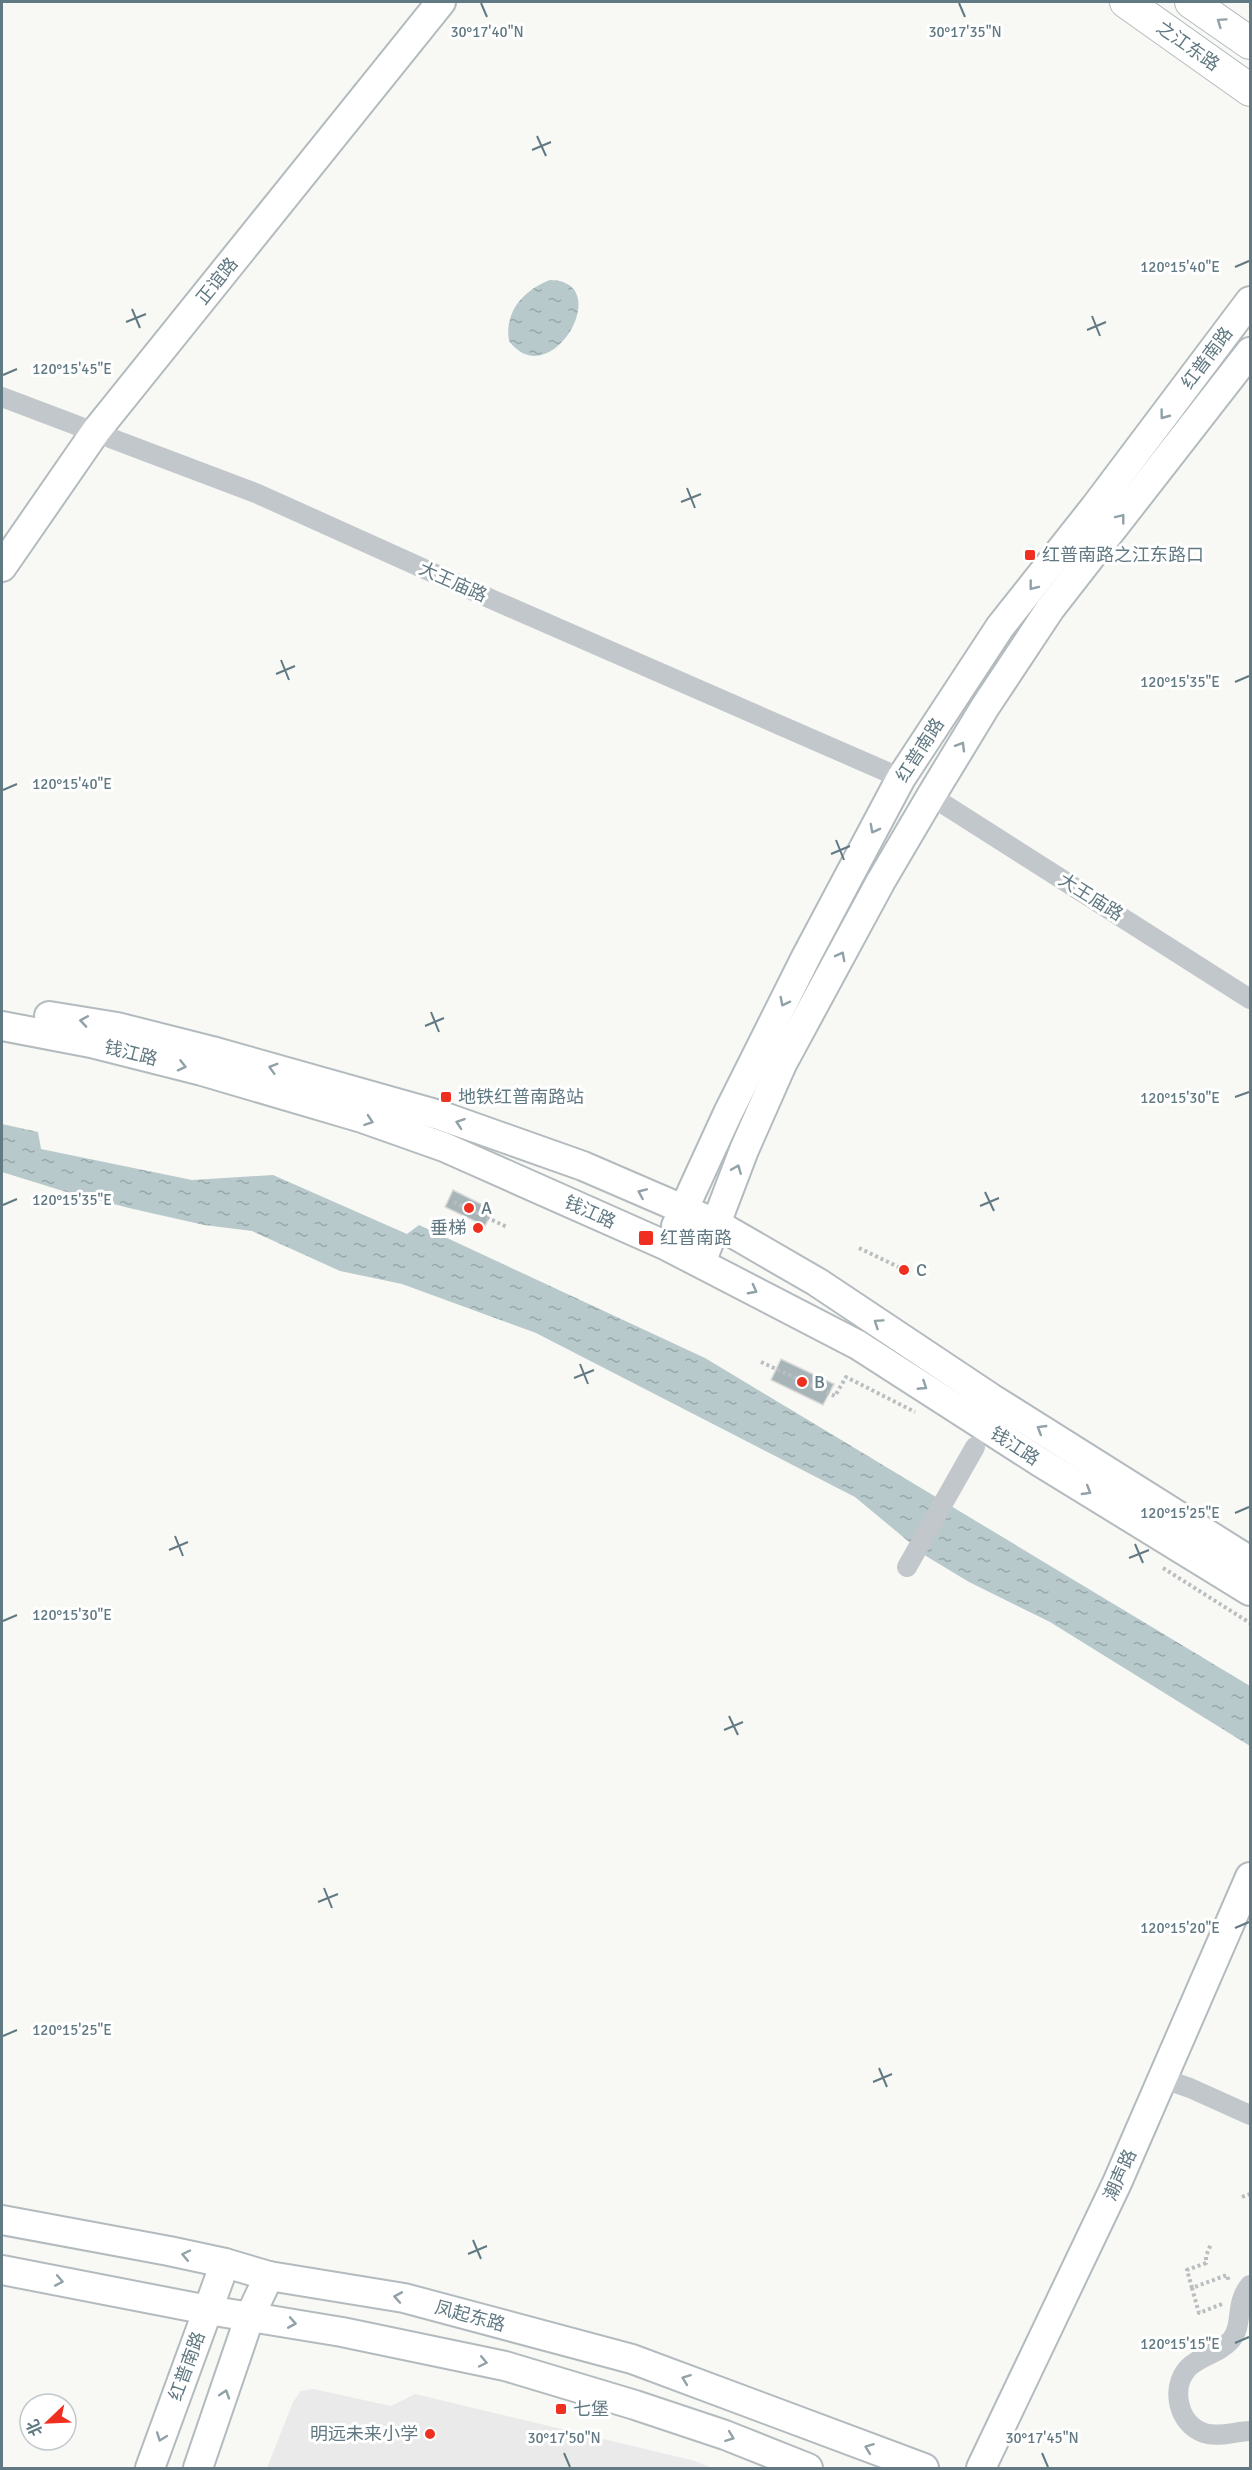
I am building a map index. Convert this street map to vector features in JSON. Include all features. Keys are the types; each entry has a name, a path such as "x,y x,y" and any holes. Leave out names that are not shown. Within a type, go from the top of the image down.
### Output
{"main road":[{"name":"正谊路","path":"2,567 96,431 441,2"},
{"name":"之江东路","path":"1126,2 1251,90"},
{"path":"1191,2 1251,43"},
{"name":"红普南路","path":"667,1246 728,1113 806,957 901,777 1000,627 1095,507 1251,301"},
{"name":"红普南路","path":"701,1263 715,1223 782,1064 880,881 931,796 985,707 1050,609 1251,352"},
{"name":"钱江路","path":"2,1008 117,1027 212,1051 439,1115 583,1166 715,1223 817,1282 991,1398 1251,1561"},
{"name":"钱江路","path":"2,1026 91,1043 202,1071 362,1118 444,1147 667,1246 867,1350 1040,1462 1251,1591"},
{"name":"潮声路","path":"981,2469 1107,2204 1251,1877"},
{"name":"凤起东路","path":"2,2220 225,2263 269,2276 404,2298 632,2359 924,2469"},
{"name":"红普南路","path":"150,2469 225,2263"},
{"path":"2,2270 505,2366 725,2435 808,2469"},
{"path":"198,2469 250,2316 269,2276"}],"street":[{"name":"大王庙路","path":"2,397 258,494 502,604 901,777"},
{"name":"大王庙路","path":"931,796 1251,999"},
{"path":"907,1567 975,1447"},
{"path":"1161,2078 1251,2115"},
{"path":"1251,2285 1237,2303 1238,2324 1232,2338 1222,2349 1197,2360 1187,2369 1179,2381 1177,2394 1185,2418 1203,2433 1215,2435 1251,2431"}],"path":[{"path":"454,1202 507,1227"},
{"path":"859,1248 911,1273"},
{"path":"761,1362 835,1396 846,1377 925,1417"},
{"path":"1161,1566 1251,1623"},
{"path":"1242,2197 1251,2194"},
{"path":"1192,2288 1227,2275 1237,2303 1199,2313 1192,2288 1187,2270 1206,2263 1211,2244"}],"shaded area":[{"name":"明远未来小学","path":"313,2389 391,2406 415,2394 695,2461 712,2468 267,2468 293,2402 301,2391"}],"water":[{"path":"550,280 569,285 578,298 577,314 570,331 558,346 542,355 525,354 509,341 508,330 513,311 524,296"},
{"path":"2,1124 38,1132 41,1149 192,1180 273,1175 407,1234 419,1225 705,1358 1250,1686 1250,1746 1050,1622 969,1582 926,1556 855,1497 536,1333 402,1284 340,1271 252,1231 204,1225 129,1208 2,1172"}],"building":[{"name":"A","path":"453,1190 493,1210 485,1226 445,1207"},
{"name":"B","path":"781,1359 834,1384 823,1405 771,1380"}],"place":[{"name":"红普南路之江东路口","path":"1030,555"},
{"name":"地铁红普南路站","path":"446,1097"},
{"name":"A","path":"469,1208"},
{"name":"垂梯","path":"478,1228"},
{"name":"红普南路","path":"646,1238"},
{"name":"C","path":"904,1270"},
{"name":"B","path":"802,1382"},
{"name":"七堡","path":"561,2409"},
{"name":"明远未来小学","path":"430,2434"}]}
